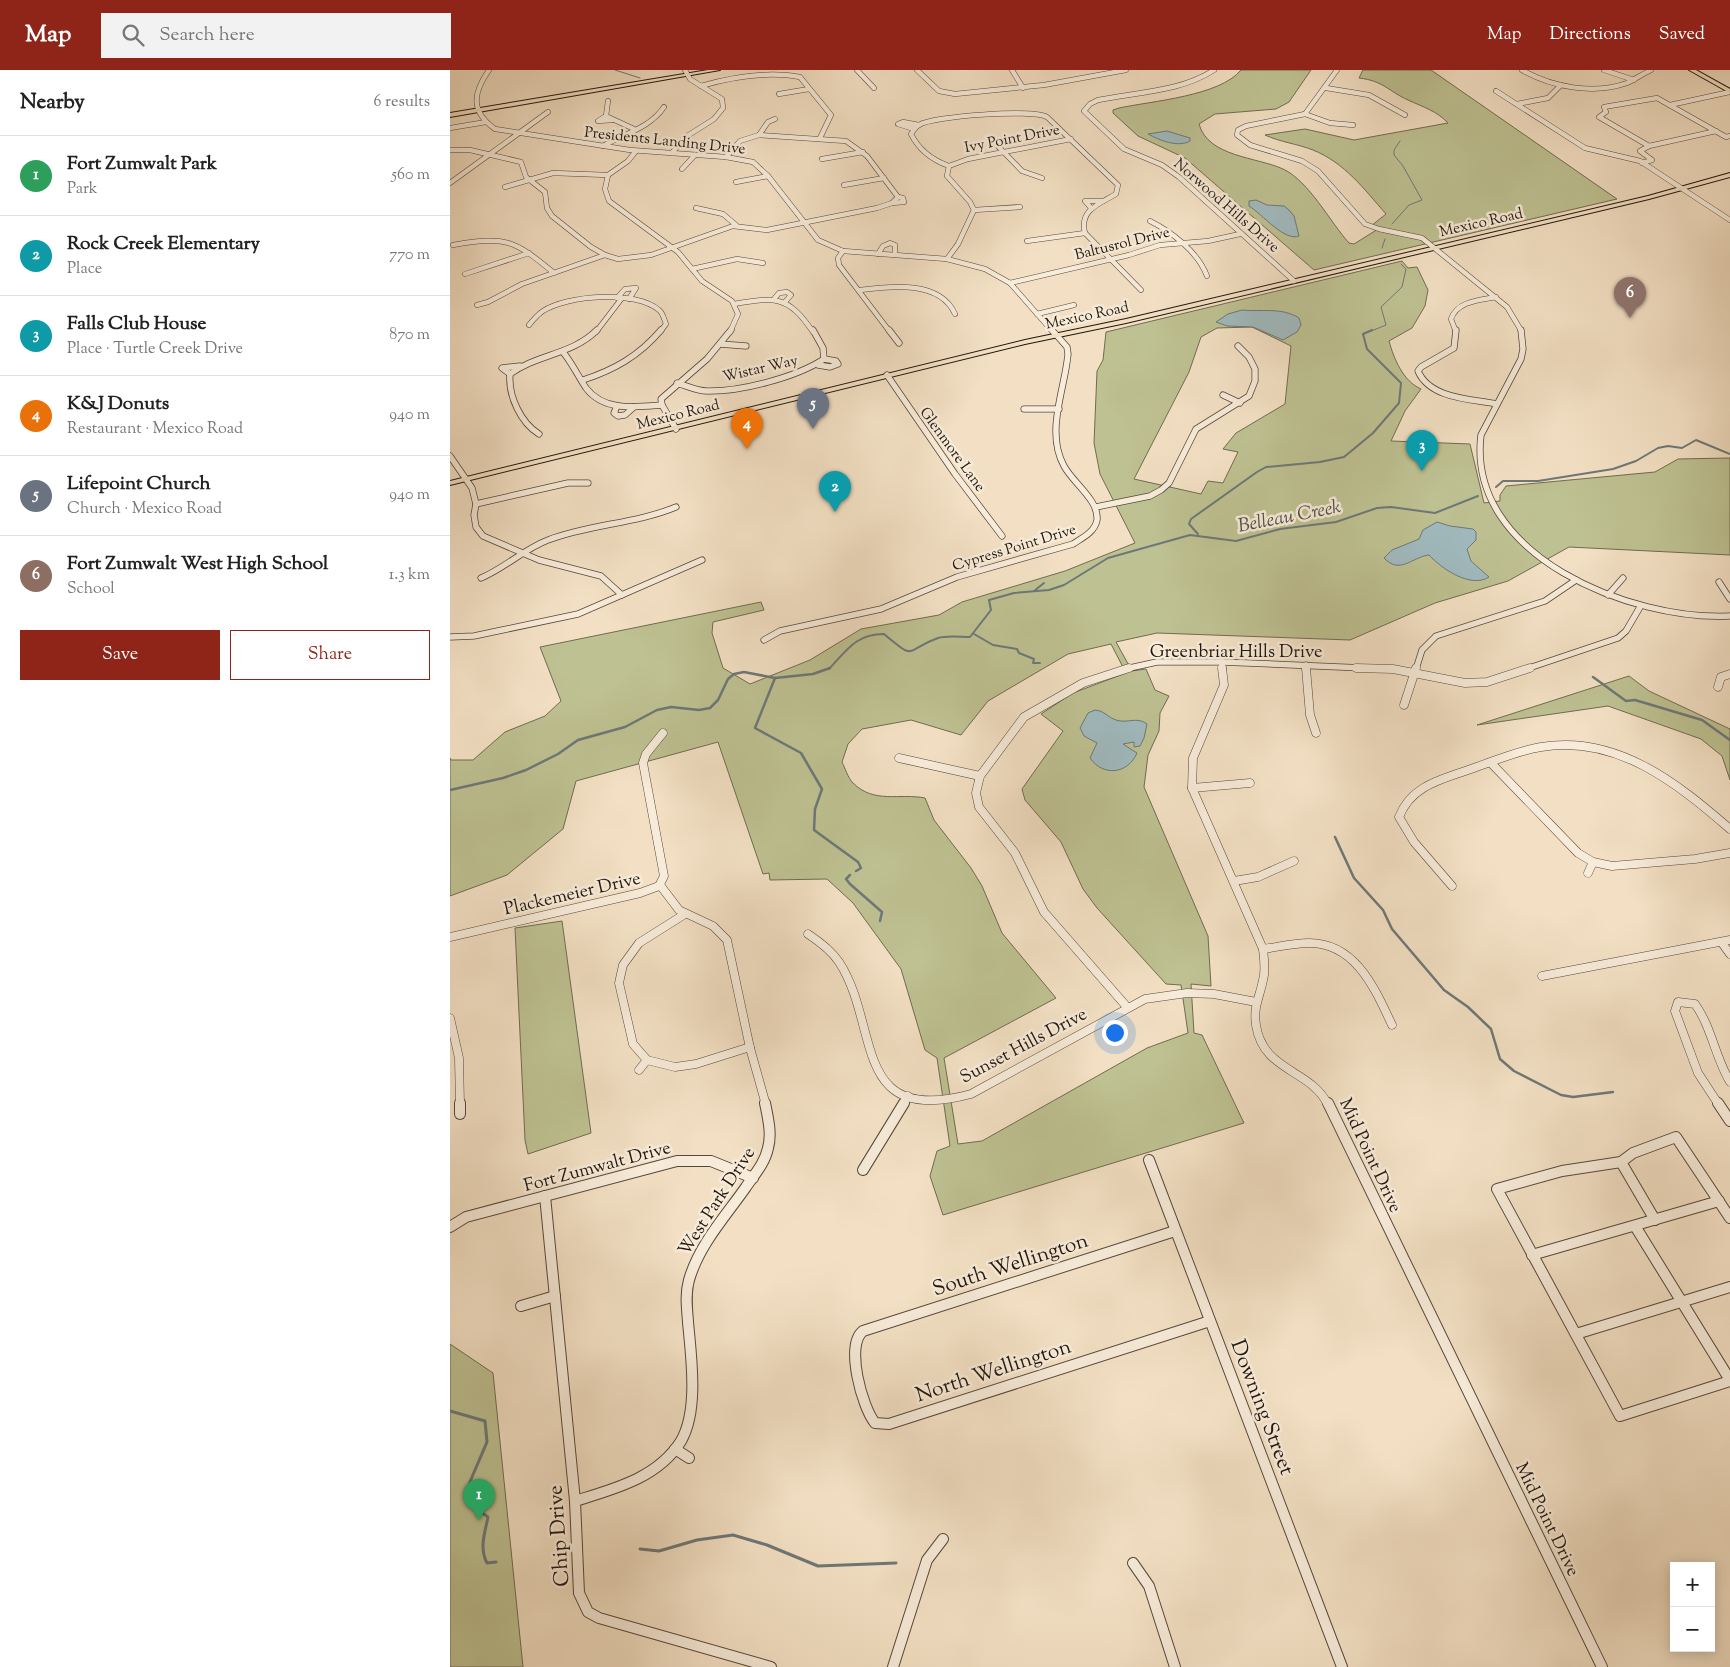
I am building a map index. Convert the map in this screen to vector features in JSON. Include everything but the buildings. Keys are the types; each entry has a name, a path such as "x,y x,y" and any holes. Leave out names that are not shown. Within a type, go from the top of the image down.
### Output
{"main road":[{"path":"450,116 686,73 718,70"},
{"path":"1692,70 1730,92"},
{"name":"Mexico Road","path":"450,483 676,429 887,375 1434,248 1681,189 1730,175"}],"street":[{"path":"450,128 486,122 475,103 474,94 489,70"},
{"path":"784,72 789,70"},
{"path":"856,70 874,88"},
{"path":"917,70 936,89 943,92 965,94 1023,88 1126,70"},
{"path":"1012,70 1023,88"},
{"name":"Norwood Hills Drive","path":"1214,70 1202,78 1182,84 1098,100 1090,104 1084,111 1119,145 1162,165 1179,177 1294,281"},
{"path":"1233,125 1241,128 1305,114 1326,88 1337,70"},
{"path":"1522,70 1540,80 1561,85 1606,87 1634,80 1651,70"},
{"path":"1604,70 1634,80"},
{"path":"701,86 751,76 794,72 831,116 831,120 820,138"},
{"path":"672,153 684,138 714,119 723,108 722,99 701,86 686,73"},
{"path":"1517,104 1548,98 1561,85"},
{"path":"1326,88 1369,95 1405,115"},
{"path":"778,94 809,89"},
{"path":"1496,91 1585,148 1626,156 1642,163 1730,220"},
{"path":"934,97 943,92"},
{"path":"1670,105 1730,92"},
{"path":"1649,146 1602,118 1600,116 1606,112 1603,108 1651,98 1670,105 1729,137"},
{"path":"606,116 608,101"},
{"path":"603,146 654,120 664,106"},
{"path":"450,183 548,112"},
{"path":"949,166 933,160 913,138 911,134 914,129 919,125 937,120 1031,112 1047,117 1118,185 1116,194 1091,208 1082,222 1085,233 1141,290"},
{"path":"1305,114 1330,123 1353,125"},
{"path":"606,116 598,121 612,120"},
{"path":"606,116 634,129"},
{"path":"759,135 768,122 775,119"},
{"name":"Presidents Landing Drive","path":"486,122 495,129 517,134 636,151 726,157 753,162 768,176 818,240 843,251 947,259 980,267 1010,283 1056,335"},
{"path":"914,129 898,124 903,122 919,125"},
{"path":"1241,128 1237,135 1246,144 1294,158 1318,170 1365,224 1375,229 1416,235 1496,297 1514,315 1522,332 1523,349 1518,367 1481,434 1479,448 1488,496 1501,519 1511,530 1576,580 1608,595 1640,607 1681,614 1730,616"},
{"path":"1642,163 1652,160 1640,151 1649,146 1716,131"},
{"path":"476,305 488,302 522,284 605,255 634,258 736,225 757,230 804,223 904,202 903,198 898,197 863,152 851,142 820,138 759,135 740,141 726,157"},
{"name":"Ivy Point Drive","path":"974,210 970,202 947,176 949,166 968,159 1071,139"},
{"path":"992,140 1022,171 1042,178"},
{"path":"450,150 490,154 521,162 523,174 545,192 547,208 552,216 605,255"},
{"path":"505,187 553,173 608,175 628,161 636,151"},
{"path":"822,159 863,152"},
{"path":"682,169 695,155"},
{"path":"608,175 605,189 611,204 672,247 702,281 726,296 734,304 738,314 731,330 707,359 664,394 661,399 662,405 676,429"},
{"path":"736,182 768,176"},
{"path":"844,185 884,178"},
{"path":"892,203 898,197"},
{"path":"1091,208 1085,201 1103,201"},
{"path":"696,208 723,212 736,225"},
{"path":"947,259 958,244 974,210 1020,208"},
{"path":"1150,221 1160,225 1206,268 1207,276"},
{"path":"1028,241 1085,233"},
{"name":"Baltusrol Drive","path":"1010,283 1179,242 1203,242 1240,234"},
{"path":"453,245 499,236 529,253 554,273"},
{"name":"Presidents Landing Drive","path":"878,254 883,246 890,243 895,245 895,255"},
{"path":"843,251 838,258 839,265 899,343"},
{"path":"465,274 529,253"},
{"path":"692,269 734,259 750,259 763,262"},
{"path":"510,374 502,368 520,366 580,345 590,337 625,289 636,288 635,292 628,299"},
{"path":"860,290 889,288 928,292 942,296 956,314"},
{"name":"Wistar Way","path":"774,299 779,294 787,292 791,295 786,302"},
{"path":"529,325 543,311 588,297 628,299 657,306 664,312 666,324 636,357 621,367 583,380"},
{"path":"1496,297 1465,305 1456,310 1451,319 1456,331 1454,348 1446,355 1424,363 1418,371 1423,382 1439,392 1497,404"},
{"name":"Wistar Way","path":"677,384 700,390 726,389 806,371 818,365 824,359 824,347 795,306 774,299 734,304"},
{"path":"1037,314 1074,305"},
{"name":"Cypress Point Drive","path":"764,640 780,631 881,609 957,577 1073,544 1088,537 1097,527 1099,517 1096,507 1071,477 1058,454 1059,409 1064,373 1069,356 1067,347 1056,335"},
{"path":"720,344 746,346"},
{"path":"1096,507 1150,496 1161,490 1169,483 1196,429 1249,396 1253,390 1256,369 1252,360 1238,346"},
{"path":"563,352 574,363 587,390 595,398 617,406 662,405"},
{"name":"Wistar Way","path":"818,365 830,367 838,364 836,361 824,359"},
{"path":"520,366 510,374 509,385 526,423 530,429 539,434"},
{"name":"Glenmore Lane","path":"887,375 955,474 1002,536"},
{"path":"1223,395 1240,403"},
{"path":"617,406 614,413 618,416 625,415 634,407"},
{"path":"1024,409 1059,409"},
{"path":"450,456 467,479 476,504 474,515 476,527 483,536 539,560 584,570 601,576 622,595"},
{"path":"476,504 568,483 588,483"},
{"path":"481,578 499,572 540,544 557,537 649,516 676,507"},
{"path":"450,637 474,636 578,614 702,560"},
{"path":"1608,595 1623,578"},
{"path":"1404,705 1422,650 1436,636 1545,601 1576,580"},
{"path":"1719,582 1730,599"},
{"path":"899,592 906,598"},
{"name":"Greenbriar Hills Drive","path":"980,776 1024,717 1077,685 1105,674 1147,664 1222,662 1393,669 1465,683 1487,682 1618,638 1626,631 1640,607"},
{"name":"Mid Point Drive","path":"1222,662 1224,685 1193,758 1192,788 1196,802 1234,881 1264,950 1264,976 1256,1002 1255,1022 1262,1045 1272,1058 1288,1070 1308,1080 1326,1098 1602,1667"},
{"path":"1306,665 1310,715 1316,733"},
{"path":"1718,688 1721,677 1730,674"},
{"name":"Plackemeier Drive","path":"450,937 640,893 660,885 664,876 643,767 646,754 663,733"},
{"path":"1452,886 1406,829 1399,817 1405,801 1421,788 1537,748 1573,745 1625,754 1662,772 1730,829"},
{"path":"899,758 980,776 976,793 979,807 1015,853 1044,912 1127,1007"},
{"path":"1491,763 1578,853 1594,862 1612,866 1702,858 1730,853"},
{"path":"1192,788 1250,784"},
{"path":"1234,881 1258,877 1294,860"},
{"path":"1588,874 1594,862"},
{"name":"West Park Drive","path":"575,1501 639,1478 655,1469 675,1449 686,1432 691,1408 686,1289 690,1272 697,1254 753,1178 768,1149 768,1117 750,1047 727,940 719,929 685,914 675,907 660,885"},
{"path":"685,914 639,943 627,957 620,972 619,983 632,1042 647,1060 665,1066 686,1066 750,1047"},
{"name":"Sunset Hills Drive","path":"808,934 824,944 844,969 856,998 870,1053 879,1074 896,1091 930,1101 971,1094 1127,1007 1162,994 1186,991 1212,993 1256,1002"},
{"path":"1542,976 1726,941 1730,954"},
{"path":"1264,950 1312,943 1330,946 1346,953 1362,968 1392,1025"},
{"path":"1730,1082 1723,1073 1704,1014 1695,1004 1678,1002 1675,1011 1698,1073 1730,1121"},
{"path":"450,1018 459,1058 460,1114"},
{"path":"639,1070 647,1060"},
{"path":"864,1170 908,1096"},
{"path":"1635,1226 1730,1380 1620,1416 1496,1189 1562,1172 1621,1162 1633,1153 1676,1137 1730,1218"},
{"name":"Fort Zumwalt Drive","path":"450,1227 466,1217 683,1160 711,1161 753,1178"},
{"name":"Downing Street","path":"1149,1160 1342,1667"},
{"path":"1621,1162 1655,1220"},
{"name":"Chip Drive","path":"545,1196 575,1501 579,1593 588,1612 599,1618 765,1666"},
{"path":"1532,1255 1719,1201"},
{"name":"South Wellington","path":"858,1335 871,1328 1175,1231"},
{"path":"1576,1334 1730,1287"},
{"path":"521,1306 555,1296"},
{"name":"North Wellington","path":"858,1335 855,1344 863,1405 867,1415 875,1423 889,1424 1210,1321"},
{"path":"675,1449 689,1458"},
{"path":"893,1667 927,1560 943,1539"},
{"path":"1133,1563 1149,1586 1175,1667"}],"green space":[{"path":"1241,70 1311,70 1289,102 1276,109 1215,114 1199,124 1204,135 1223,150 1272,165 1293,175 1310,192 1349,243 1354,244 1378,229 1371,226 1386,214 1362,186 1335,162 1313,150 1265,135 1305,129 1354,140 1448,123 1434,112 1401,97 1380,84 1359,78 1363,70 1431,70 1617,199 1314,270 1185,158 1138,136 1113,113 1113,110 1119,108 1202,92 1231,79"},
{"path":"1402,261 1408,268 1417,267 1428,290 1425,306 1412,328 1389,341 1404,375 1421,389 1405,411 1391,441 1470,444 1484,503 1500,501 1500,495 1506,486 1655,472 1678,459 1730,458 1730,555 1569,547 1508,581 1435,603 1350,640 1157,633 1116,642 1132,671 1146,669 1155,690 1169,696 1160,713 1159,731 1148,755 1144,787 1208,936 1211,986 1191,984 1194,1033 1202,1035 1244,1123 943,1215 930,1176 937,1151 950,1146 937,1058 925,1050 901,969 853,903 827,879 770,880 769,873 763,874 718,742 576,781 563,829 507,875 450,896 450,758 451,760 473,760 505,732 545,716 561,701 540,647 761,602 764,610 713,622 712,633 723,668 750,684 810,660 861,629 939,615 962,602 1065,571 1135,543 1100,474 1094,443 1097,371 1103,360 1106,332","holes":["1252,327 1291,346 1285,404 1236,433 1223,449 1238,452 1223,483 1208,481 1201,494 1134,479 1189,372 1201,337 1217,328","1111,644 1126,673 1073,693 1041,714 1063,731 1022,789 1025,800 1061,842 1083,889 1097,908 1166,984 1181,985 1188,1033 1147,1048 982,1141 958,1144 944,1058 1056,998 1002,933 982,886 971,868 934,820 925,798 869,794 853,783 842,762 848,744 862,729 911,720 961,735 988,701 1068,654"]},
{"path":"1629,676 1649,691 1730,729 1730,780 1722,756 1701,739 1608,706 1477,725"},
{"path":"562,921 591,1133 528,1154 525,1140 515,928"},
{"path":"450,1344 493,1373 523,1667 450,1667"}],"water":[{"path":"1167,131 1190,138 1190,141 1180,144 1174,143 1163,141 1148,134"},
{"path":"1256,200 1267,205 1284,206 1289,210 1294,216 1299,236 1293,237 1280,231 1249,206 1249,201"},
{"path":"1242,310 1286,312 1299,318 1301,325 1297,332 1283,340 1253,327 1227,326 1216,322 1228,314"},
{"path":"1437,522 1473,529 1476,532 1476,540 1467,549 1471,561 1489,577 1481,580 1465,579 1448,571 1429,555 1401,565 1390,563 1384,558 1392,550 1419,539 1423,530"},
{"path":"1095,710 1116,720 1136,720 1147,724 1140,746 1134,747 1134,742 1123,744 1137,753 1133,760 1122,769 1108,770 1102,768 1090,758 1097,743 1084,736 1080,728 1088,713"}],"waterway":[{"path":"615,70 640,78"},
{"path":"1392,224 1409,205 1422,200 1403,166 1394,155 1394,150 1400,141"},
{"path":"1382,248 1385,239"},
{"path":"1369,332 1386,325 1381,307 1402,287 1406,269 1401,264"},
{"path":"1198,534 1189,524 1191,519 1257,472 1266,467 1320,462 1344,457 1373,433 1399,403 1401,383 1367,349 1363,334 1372,330"},
{"name":"Belleau Creek","path":"1496,487 1503,481 1538,481 1613,469 1636,461 1658,448 1668,446 1682,448 1696,440 1730,454"},
{"name":"Belleau Creek","path":"830,668 853,644 874,635 884,634 907,651 942,637 970,637 991,610 989,600 1014,593 1049,590 1064,585 1108,558 1190,535 1236,541 1280,529 1336,522 1377,508 1391,507 1435,513 1478,496"},
{"name":"Belleau Creek","path":"1034,591 1044,583"},
{"path":"974,634 993,645 1017,649 1019,653 1034,659 1033,663 1040,663"},
{"name":"Belleau Creek","path":"775,678 813,674 830,668"},
{"name":"Belleau Creek","path":"450,790 503,778 526,770 558,754 578,740 625,727 657,710 671,707 699,710 710,708 718,700 728,679 734,674 744,672 775,678"},
{"path":"1593,677 1626,701 1635,700 1702,720 1730,740"},
{"path":"775,678 755,728 801,753 822,789 815,809 814,830 858,862 861,868 856,871"},
{"path":"1335,837 1354,878 1383,910 1392,929 1444,990 1468,1007 1491,1029 1500,1059 1514,1071 1561,1095 1573,1097 1613,1092"},
{"path":"850,875 846,879 850,884 882,912 880,921"},
{"path":"450,1411 485,1421 487,1442 469,1484 472,1506 488,1517 483,1540 483,1552 487,1563 496,1562"},
{"path":"640,1549 659,1551 697,1540 733,1535 767,1545 818,1566 896,1563"}],"place":[{"name":"Fort Zumwalt West High School","path":"1630,318"},
{"name":"Lifepoint Church","path":"813,429"},
{"name":"K&J Donuts","path":"747,449"},
{"name":"Falls Club House","path":"1422,471"},
{"name":"Rock Creek Elementary","path":"835,512"},
{"name":"Fort Zumwalt Park","path":"479,1520"}]}
